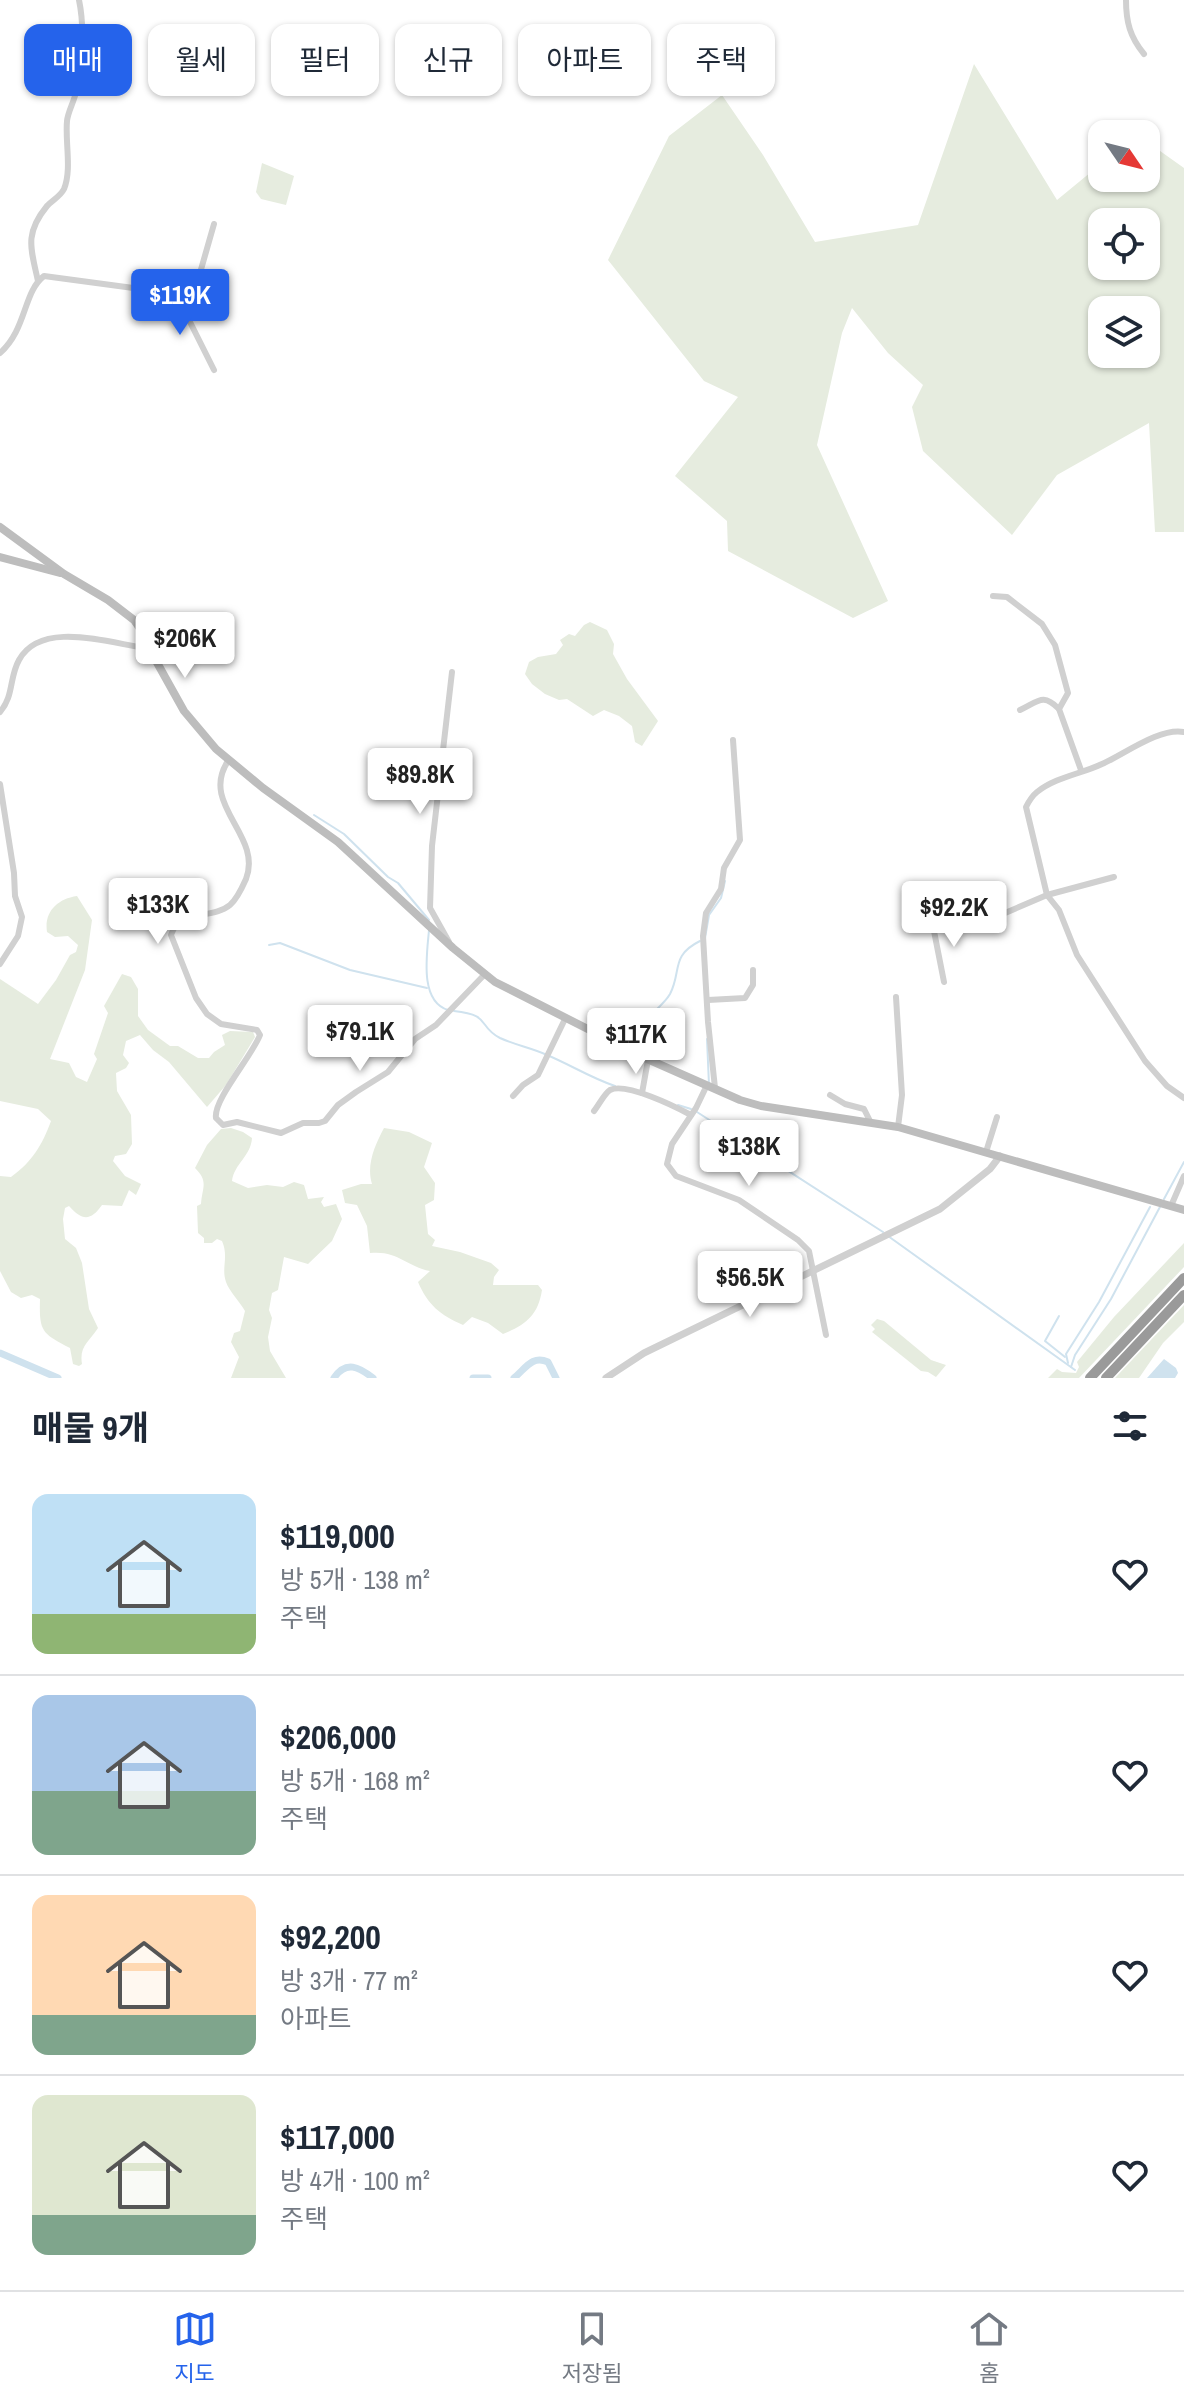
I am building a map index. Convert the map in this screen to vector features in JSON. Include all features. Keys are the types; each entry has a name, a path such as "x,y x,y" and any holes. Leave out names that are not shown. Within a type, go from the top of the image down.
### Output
{"highway":[{"path":"1090,1378 1184,1278"},
{"path":"1106,1378 1184,1295"}],"main road":[{"path":"0,527 64,574 121,609 142,630 184,711 228,761 338,842 485,974 565,1019 647,1059 761,1106 898,1127 1184,1210"},
{"path":"0,557 64,574"}],"street":[{"path":"38,281 30,233 36,219 60,196 66,180 67,122 75,95 83,41 79,0"},
{"path":"1126,0 1129,31 1144,54"},
{"path":"0,353 19,329 38,281 44,276 178,294 198,280 214,224"},
{"path":"178,294 214,370"},
{"path":"993,596 1007,597 1025,609 1042,624 1055,645 1068,693 1059,709"},
{"path":"0,712 11,693 17,662 25,650 36,642 69,636 152,649"},
{"path":"452,672 432,846 430,908 453,948"},
{"path":"1020,710 1043,698 1059,709 1081,770"},
{"path":"1184,732 1179,730 1160,736 1100,765 1081,770 1038,791 1026,807 1047,895 1059,910 1086,970 1145,1061 1167,1086 1184,1098"},
{"path":"733,740 740,840 724,868 721,889 706,913 704,939 710,1086 672,1144 667,1157 670,1171 676,1176 725,1192 755,1209 809,1251 826,1335"},
{"path":"228,761 220,776 221,796 244,844 248,857 247,877 227,908 185,918 175,926 171,935 196,998 207,1014 221,1024 259,1032 259,1039 216,1105 219,1122 223,1125 237,1122 281,1133 303,1123 325,1121 338,1105 388,1072 415,1039 436,1025 485,974"},
{"path":"0,784 15,896 22,917 18,936 0,964"},
{"path":"914,923 933,926 984,922 1047,895 1114,877"},
{"path":"933,926 944,982"},
{"path":"708,1000 745,998 753,985 753,970"},
{"path":"896,997 902,1095 898,1127"},
{"path":"513,1096 538,1075 565,1019"},
{"path":"642,1093 647,1059"},
{"path":"594,1111 614,1089 642,1093 694,1111"},
{"path":"830,1095 845,1104 864,1109 871,1123"},
{"path":"986,1152 997,1117"},
{"path":"606,1378 644,1353 940,1209 990,1169 1000,1156"},
{"path":"1165,1204 1184,1176"}],"shaded area":[{"path":"974,64 1057,200 1088,175 1088,192 1160,192 1160,151 1184,168 1184,532 1155,532 1149,423 1057,475 1012,535 923,451 912,407 923,385 888,353 852,308 842,333 817,445 888,601 853,618 728,551 727,521 675,476 738,397 704,381 608,260 669,136 721,96 763,155 815,242 918,225"},
{"path":"262,163 294,176 286,205 261,199 256,192"},
{"path":"590,622 607,630 614,644 613,654 627,679 658,721 642,746 635,742 632,726 619,716 604,710 593,716 567,699 559,700 545,694 525,674 529,662 556,654 563,645 560,640 569,634 575,636"},
{"path":"77,896 92,920 85,970 50,1059 69,1063 76,1077 87,1082 97,1059 94,1054 108,1013 104,1006 122,974 131,977 138,989 138,1016 148,1030 170,1046 178,1046 198,1058 209,1058 225,1045 222,1035 230,1031 253,1032 255,1037 226,1085 207,1107 169,1062 140,1035 126,1041 123,1055 129,1063 116,1073 117,1091 131,1115 132,1144 126,1154 115,1156 113,1161 125,1176 141,1184 136,1195 129,1190 122,1206 102,1205 86,1217 69,1206 65,1208 63,1219 65,1239 76,1248 82,1263 89,1309 98,1328 83,1348 82,1364 79,1366 73,1364 70,1348 44,1330 40,1318 40,1299 32,1295 21,1298 11,1292 0,1271 0,1176 11,1177 31,1159 51,1121 38,1109 0,1101 0,979 38,1004 78,945 68,936 55,937 47,932 48,918 58,903"},
{"path":"231,1128 252,1138 232,1181 248,1188 267,1185 283,1187 294,1182 304,1185 308,1199 324,1197 321,1202 324,1207 336,1204 342,1219 332,1241 308,1264 284,1257 278,1290 272,1293 268,1337 270,1351 286,1378 231,1378 239,1357 231,1342 234,1333 240,1331 245,1311 226,1282 222,1241 217,1239 204,1243 204,1238 198,1233 197,1206 201,1204 204,1185 195,1168 207,1145 221,1129"},
{"path":"384,1128 409,1132 432,1143 424,1167 435,1183 434,1200 425,1205 428,1234 435,1240 432,1246 491,1263 499,1270 493,1285 538,1285 542,1290 534,1313 524,1323 503,1334 488,1323 472,1317 463,1325 441,1313 426,1297 418,1282 430,1271 395,1256 370,1253 367,1226 357,1205 345,1203 342,1190 372,1184 371,1162"},
{"path":"1184,1243 1184,1267 1079,1378 1048,1378 1057,1369 1076,1373 1079,1367 1077,1362 1114,1317"},
{"path":"1184,1305 1184,1322 1163,1343 1139,1378 1115,1378"},
{"path":"877,1319 884,1321 931,1360 946,1365 936,1377 921,1371 872,1332 875,1329 871,1325"}],"water":[{"path":"1164,1359 1176,1368 1178,1373 1175,1378 1147,1378"}],"waterway":[{"path":"314,815 344,834 398,883 429,920"},
{"path":"705,938 709,915 721,898 725,881"},
{"path":"429,930 426,963 429,987 439,1005 448,1010"},
{"path":"648,1055 654,1033 653,1013 674,986 680,958 700,941"},
{"path":"269,945 280,943 350,970 427,988"},
{"path":"454,1011 474,1015 500,1038 615,1086"},
{"path":"707,1039 709,1085"},
{"path":"678,1105 691,1109"},
{"path":"697,1112 883,1232"},
{"path":"1164,1199 1184,1162"},
{"path":"1071,1367 1161,1205"},
{"path":"1068,1363 1066,1354 1099,1302 1150,1207"},
{"path":"888,1236 1075,1370"},
{"path":"1059,1316 1045,1341 1065,1357"},
{"path":"0,1353 58,1378"},
{"path":"514,1378 538,1360 548,1362 556,1378"},
{"path":"334,1378 348,1367 373,1378"},
{"path":"473,1378 488,1378"}]}
